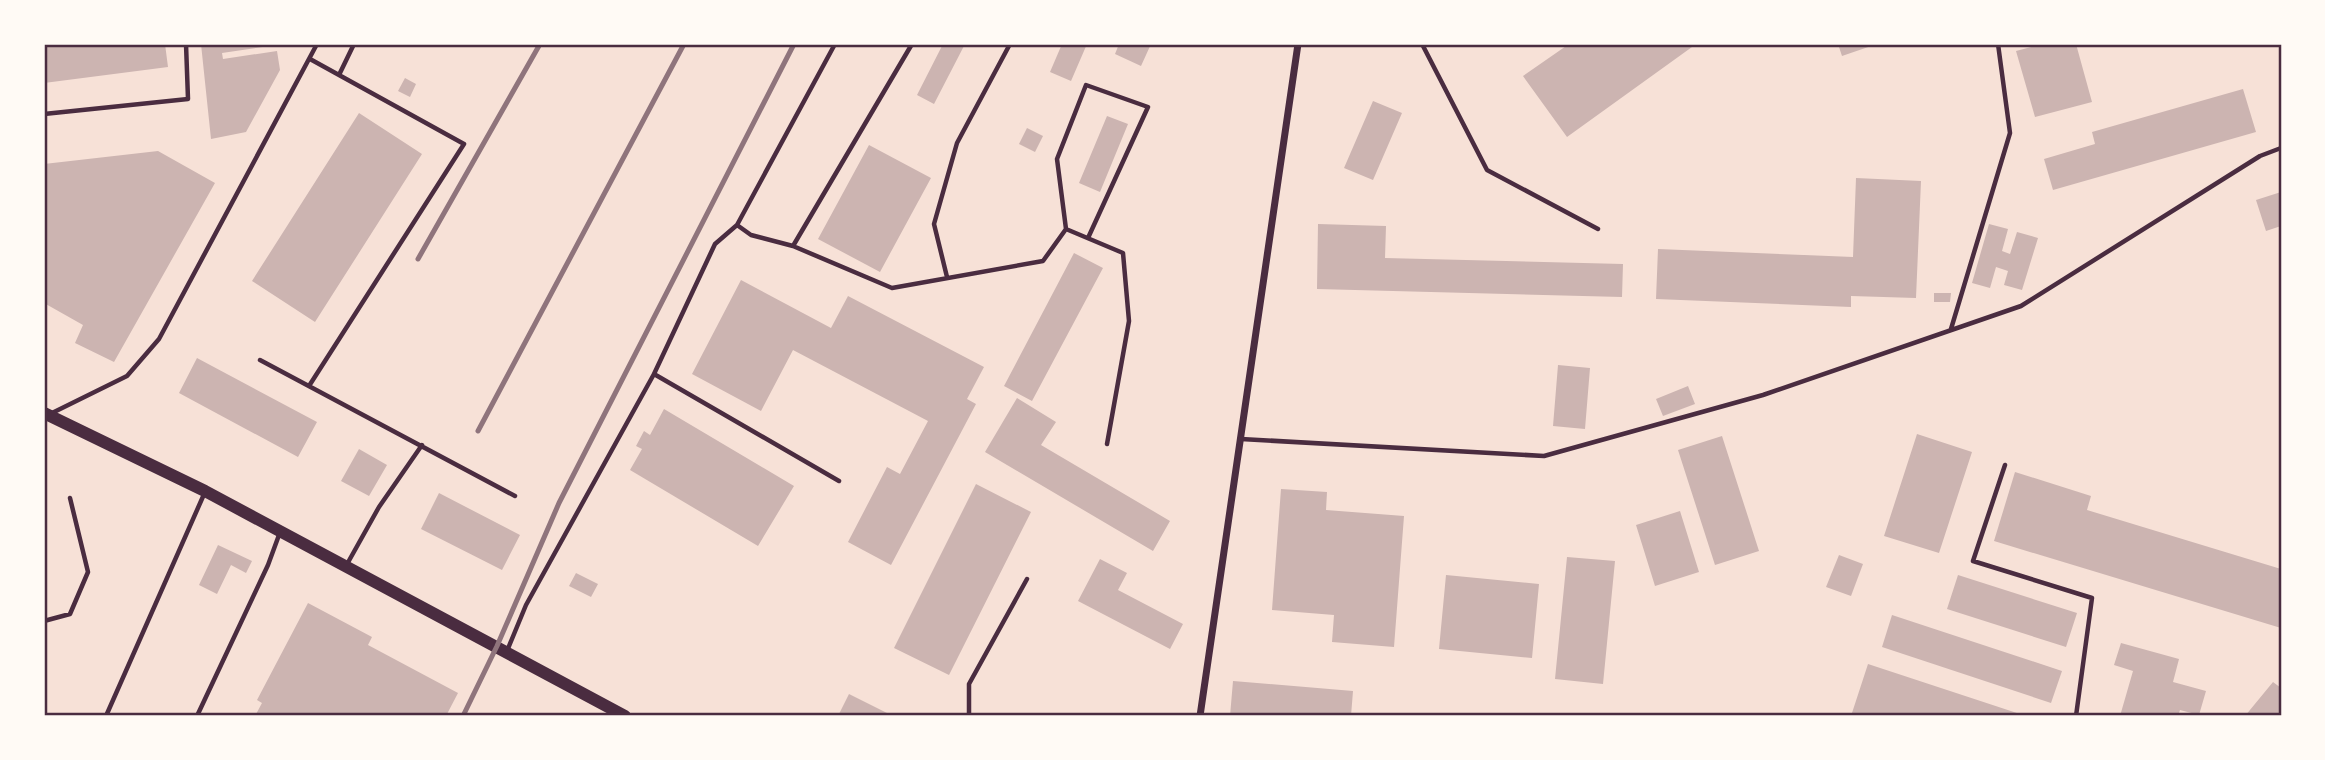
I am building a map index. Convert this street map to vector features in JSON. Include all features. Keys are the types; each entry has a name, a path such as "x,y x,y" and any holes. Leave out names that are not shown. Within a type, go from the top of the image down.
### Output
{"main road":[{"path":"46,414 205,491 625,716"}],"street":[{"path":"1200,716 1297,44"}],"lane":[{"path":"44,114 188,99 186,44"},
{"path":"46,414 127,376 159,339 317,44"},
{"path":"339,75 354,44"},
{"path":"507,652 526,605 654,374 715,244 737,225 835,44"},
{"path":"793,246 912,44"},
{"path":"947,277 934,224 957,143 1010,44"},
{"path":"1422,44 1487,170 1598,229"},
{"path":"1951,330 2010,133 1998,44"},
{"path":"309,386 464,144 310,59"},
{"path":"737,225 751,234 793,246 892,288 1043,261 1066,229 1057,159 1086,85 1148,107 1088,238"},
{"path":"1240,439 1544,456 1763,395 2021,306 2260,156 2281,148"},
{"path":"1066,229 1123,253 1129,321 1107,444"},
{"path":"260,360 515,496"},
{"path":"654,374 839,481"},
{"path":"346,566 379,507 422,445"},
{"path":"2005,465 1973,561 2092,598 2076,716"},
{"path":"106,716 205,491"},
{"path":"44,621 70,614 88,572 70,498"},
{"path":"197,716 268,565 281,531"},
{"path":"970,716 969,684 1027,579"}],"building":[{"path":"44,44 165,44 168,67 44,83"},
{"path":"201,44 283,44 222,53 223,59 277,51 280,70 246,132 211,139"},
{"path":"943,44 965,44 934,104 917,95"},
{"path":"1062,44 1087,44 1071,81 1050,72"},
{"path":"1119,44 1151,44 1141,66 1115,54"},
{"path":"1569,44 1689,44 1692,47 1567,137 1523,76"},
{"path":"1838,44 1877,44 1842,56"},
{"path":"2042,44 2076,44 2092,102 2035,117 2016,51"},
{"path":"405,78 416,84 410,97 398,91"},
{"path":"2243,89 2256,132 2053,190 2044,159 2095,144 2092,132"},
{"path":"1373,101 1402,113 1373,180 1344,168"},
{"path":"359,113 422,154 315,322 252,281"},
{"path":"1107,116 1128,124 1100,192 1079,183"},
{"path":"1027,128 1043,136 1035,152 1019,144"},
{"path":"869,145 931,178 880,272 818,239"},
{"path":"158,151 215,183 114,362 75,343 83,325 44,303 44,164"},
{"path":"1856,178 1921,181 1916,298 1851,296 1851,307 1656,299 1658,249 1853,257"},
{"path":"2281,192 2281,226 2266,231 2256,200"},
{"path":"1318,224 1386,226 1385,258 1623,264 1622,297 1317,289"},
{"path":"1989,224 2008,229 2002,251 2010,254 2017,232 2038,238 2022,290 2004,285 2008,271 1996,267 1990,288 1972,283"},
{"path":"1074,253 1103,268 1032,401 1004,386"},
{"path":"741,280 831,328 848,296 984,367 967,399 976,404 891,565 848,542 887,467 900,474 928,421 793,350 761,411 692,374"},
{"path":"1934,293 1951,293 1950,302 1934,302"},
{"path":"197,358 317,422 298,457 179,393"},
{"path":"1558,365 1590,368 1585,429 1553,426"},
{"path":"1688,386 1695,404 1663,416 1656,399"},
{"path":"1017,398 1056,422 1041,445 1170,521 1153,551 985,452"},
{"path":"664,409 794,486 758,546 630,470 642,449 636,446 644,431 650,435"},
{"path":"1917,434 1972,452 1939,553 1884,536"},
{"path":"1722,436 1759,551 1715,565 1678,450"},
{"path":"359,449 387,465 369,496 341,481"},
{"path":"2015,472 2091,496 2087,510 2281,569 2281,628 1994,541"},
{"path":"976,484 1031,512 949,675 894,648"},
{"path":"1281,489 1327,492 1326,510 1404,516 1394,647 1332,642 1334,615 1272,610"},
{"path":"439,493 520,535 502,570 421,529"},
{"path":"1680,511 1699,572 1655,586 1636,525"},
{"path":"218,545 252,561 246,573 231,565 217,594 199,585"},
{"path":"1839,555 1863,564 1851,596 1826,587"},
{"path":"1567,557 1615,561 1603,684 1555,679"},
{"path":"1100,559 1127,573 1118,590 1183,624 1170,649 1078,601"},
{"path":"576,573 598,584 591,597 569,586"},
{"path":"1446,575 1539,584 1532,658 1439,649"},
{"path":"1958,575 2077,613 2066,647 1947,609"},
{"path":"308,603 372,637 368,645 458,693 446,716 255,716 262,703 257,700"},
{"path":"1892,615 2062,671 2051,703 1882,647"},
{"path":"2121,643 2179,659 2173,682 2206,691 2199,715 2180,710 2178,716 2120,716 2133,671 2114,665"},
{"path":"1868,664 2026,716 1851,716"},
{"path":"1233,681 1353,691 1351,716 1230,716"},
{"path":"2273,682 2281,688 2281,716 2245,716"},
{"path":"849,694 893,716 838,716"}],"railway":[{"path":"418,259 540,44"},
{"path":"478,431 684,44"},
{"path":"463,716 497,646 559,503 794,44"}]}
